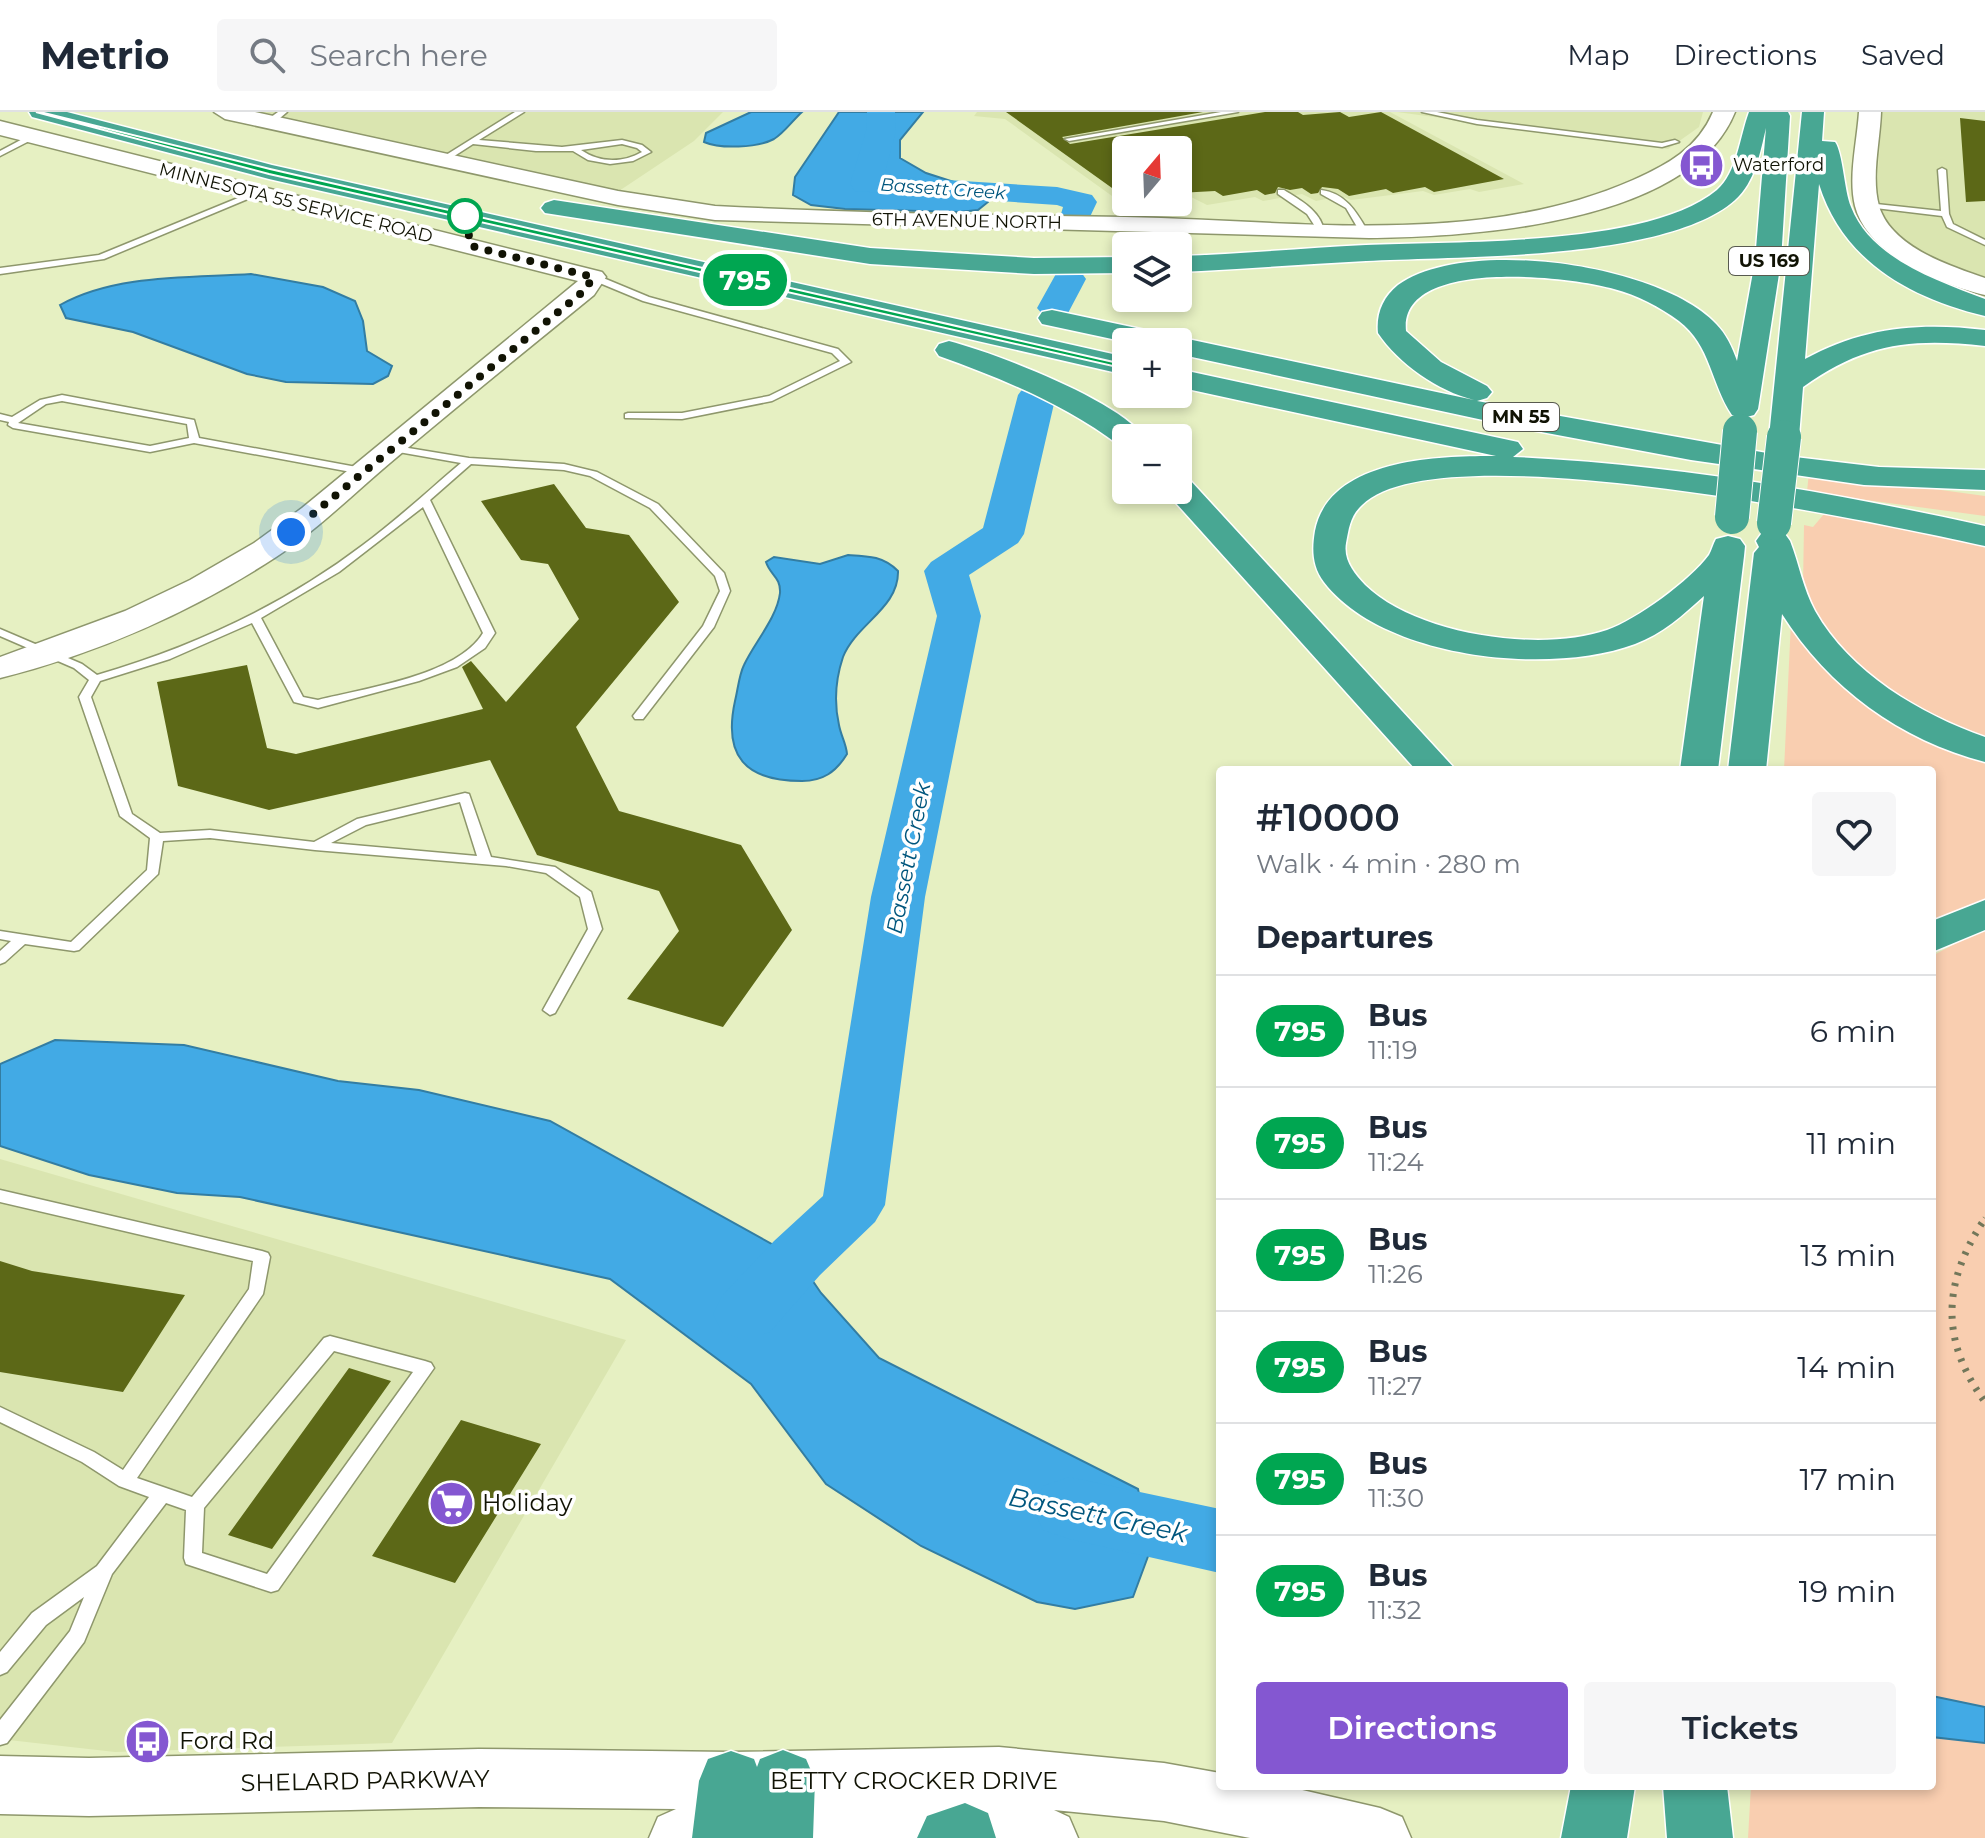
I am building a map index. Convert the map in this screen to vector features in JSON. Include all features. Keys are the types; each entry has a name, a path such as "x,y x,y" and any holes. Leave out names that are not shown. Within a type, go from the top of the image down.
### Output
{"highway":[{"path":"40,112 179,150 1112,363"},
{"path":"138,112 251,141 897,283"},
{"path":"1192,263 1561,242 1610,237 1659,227 1687,218 1726,195 1746,160 1760,112"},
{"name":"US 169","path":"1700,766 1742,420 1768,261 1779,112"},
{"name":"US 169","path":"1747,766 1791,382 1792,333 1813,112"},
{"path":"1824,112 1827,117 1827,166 1832,192 1848,230 1879,257 1909,275 1985,308"},
{"path":"554,208 870,256 1034,266 1112,265"},
{"path":"649,258 987,363 1076,402 1112,426"},
{"path":"1657,443 1529,410 1454,383 1420,362 1392,333 1395,305 1418,287 1456,275 1497,269 1571,273 1632,286 1667,300 1709,332 1716,341 1742,420"},
{"path":"1031,313 1112,331"},
{"path":"1791,382 1820,359 1868,340 1921,333 1985,338"},
{"name":"MN 55","path":"1192,348 1657,443 1867,476 1985,489"},
{"name":"MN 55","path":"1192,381 1429,434 1705,485 1985,524"},
{"path":"1705,485 1497,467 1395,475 1366,486 1343,505 1326,538 1327,552 1337,577 1374,608 1419,631 1482,646 1540,650 1591,643 1632,632 1666,611 1727,556"},
{"path":"1867,476 1985,480"},
{"path":"1192,501 1433,766"},
{"path":"1859,508 1985,536"},
{"path":"1774,532 1797,609 1841,667 1901,712 1985,750"},
{"path":"1936,936 1985,913"},
{"path":"1594,1838 1603,1790"},
{"path":"1602,1838 1604,1790"},
{"path":"1688,1838 1692,1790"},
{"path":"1693,1790 1700,1838"}],"street":[{"name":"6TH AVENUE NORTH","path":"225,112 276,117 442,160 664,207 715,213 1363,230 1491,225 1543,216 1656,179 1704,147"},
{"path":"1704,147 1724,112"},
{"path":"1870,112 1867,205 1870,217 1909,253 1985,287"},
{"name":"MINNESOTA 55 SERVICE ROAD","path":"0,128 593,277"},
{"path":"0,668 50,653 144,616 211,583 315,515 362,471 585,290 593,277"},
{"name":"BETTY CROCKER DRIVE","path":"743,1821 999,1776 1164,1792 1380,1838"},
{"name":"SHELARD PARKWAY","path":"0,1785 89,1787 479,1778 743,1821"},
{"path":"743,1821 958,1836 1047,1838"}],"lane":[{"path":"442,160 520,112"},
{"path":"1069,139 1234,112"},
{"path":"1426,112 1662,145 1675,142 1704,147"},
{"path":"0,154 33,137"},
{"path":"472,142 575,149 619,143 643,147 647,152 639,158 607,161 589,158 575,149"},
{"path":"1942,170 1945,214 1950,225 1985,243"},
{"path":"1281,192 1303,205 1318,219 1321,229"},
{"path":"1324,192 1349,206 1363,230"},
{"path":"0,271 101,257 258,193"},
{"path":"1867,205 1945,214"},
{"path":"593,277 646,299 835,351 846,362 772,398 682,416 628,416"},
{"path":"0,417 14,420 43,402 62,398 191,422 194,440"},
{"path":"14,420 13,425 150,449 194,440 362,471"},
{"path":"390,448 469,461 564,467 593,474 654,506 720,575 725,591 708,627 639,716"},
{"path":"469,461 365,549 273,609 139,668 95,679 85,697 126,816 157,837 210,834 315,846 485,859 550,870 586,895 595,929 550,1010"},
{"path":"255,617 298,699 318,704 415,679 453,665 481,646 489,633 424,499"},
{"path":"0,632 78,666 95,679"},
{"path":"315,846 362,822 465,797 485,859"},
{"path":"0,935 74,947 153,871 157,837"},
{"path":"0,959 21,940"},
{"path":"0,1196 262,1257 257,1290 125,1481"},
{"path":"330,1343 425,1368 271,1584 193,1558 195,1506 330,1343"},
{"path":"0,1414 88,1457 125,1481 195,1506"},
{"path":"0,1736 77,1636 104,1570 162,1494"},
{"path":"0,1666 39,1619 104,1570"}],"path":[{"path":"1985,1218 1971,1237 1950,1305 1956,1358 1970,1385 1985,1402"}],"shaded area":[{"path":"253,112 723,112 694,141 619,191"},
{"path":"977,112 1390,112 1524,184 1479,192 1470,189 1434,195 1423,191 1351,200 1341,196 1316,201 1302,194 1263,201 1255,197 1207,205 1192,198 1192,136 1112,136 1112,196 1005,119 974,116"},
{"path":"1397,112 1703,112 1699,127 1668,149"},
{"path":"1882,112 1985,112 1985,282 1943,265 1904,240 1884,220 1876,201"},
{"path":"1809,472 1985,496 1985,516 1807,492"},
{"path":"1824,514 1985,541 1985,742 1908,706 1829,643 1803,586 1804,525 1813,527"},
{"path":"1791,621 1809,642 1985,757 1985,903 1936,925 1936,766 1784,766"},
{"path":"1985,928 1985,1838 1748,1838 1751,1790 1936,1790 1936,954"},
{"path":"0,1159 626,1340 392,1743 115,1752 0,1739"}],"water":[{"path":"751,112 802,112 767,142 729,146 704,142 706,133"},
{"path":"839,112 923,112 900,140 900,158 926,173 985,192 988,202 978,210 959,212 845,209 811,205 793,195 795,177"},
{"path":"251,274 323,287 355,301 363,321 367,351 392,366 388,376 373,384 286,382 247,374 133,332 66,318 60,305 104,288 153,279"},
{"path":"848,555 881,560 898,571 892,595 849,645 843,657 836,691 840,729 847,754 838,766 816,779 782,780 766,776 743,762 732,737 732,720 742,669 770,621 780,593 779,583 766,562 774,557 820,564"},
{"path":"55,1040 184,1045 338,1081 419,1090 550,1121 797,1258 821,1293 879,1358 1138,1489 1150,1551 1133,1597 1075,1609 1037,1602 921,1546 826,1484 751,1384 610,1279 240,1197 177,1193 89,1175 0,1146 0,1064"},
{"path":"1936,1697 1985,1707 1985,1743 1936,1737"}],"building":[{"path":"1006,112 1203,112 1062,137 1070,144 1112,137 1112,188"},
{"path":"1265,112 1298,112 1303,115 1340,112 1349,117 1381,112 1504,179 1434,192 1425,187 1393,193 1386,189 1349,196 1338,189 1322,187 1318,193 1311,194 1302,188 1290,190 1278,187 1275,193 1265,195 1257,190 1223,196 1215,191 1192,192 1192,136 1119,136"},
{"path":"1960,118 1985,121 1985,201 1966,202"},
{"path":"554,484 586,528 629,535 679,602 576,727 619,811 741,845 792,930 723,1027 627,999 679,931 659,891 537,855 490,760 269,810 178,786 157,682 247,665 267,748 296,754 483,709 462,667 471,661 506,702 579,619 548,564 521,560 481,501"},
{"path":"0,1261 32,1271 185,1295 123,1392 0,1372"},
{"path":"349,1368 391,1381 272,1549 228,1535"},
{"path":"461,1420 541,1444 455,1583 372,1556"}],"waterway":[{"name":"Bassett Creek","path":"881,112 881,131 866,184 1057,196 1081,202 1077,214"},
{"name":"Bassett Creek","path":"1055,308 1069,279"},
{"name":"Bassett Creek","path":"746,1314 797,1258 853,1205 898,897 959,616 946,571 1003,534 1037,395"},
{"name":"Bassett Creek","path":"1069,1508 1216,1540"}],"bus line":[{"name":"795","path":"40,112 269,172 1112,363"}],"place":[{"name":"Waterford","path":"1702,165"},
{"name":"Holiday","path":"451,1503"},
{"name":"Ford Rd","path":"148,1741"}],"route":[{"path":"291,532 585,290 593,277 471,246 465,216"}]}
